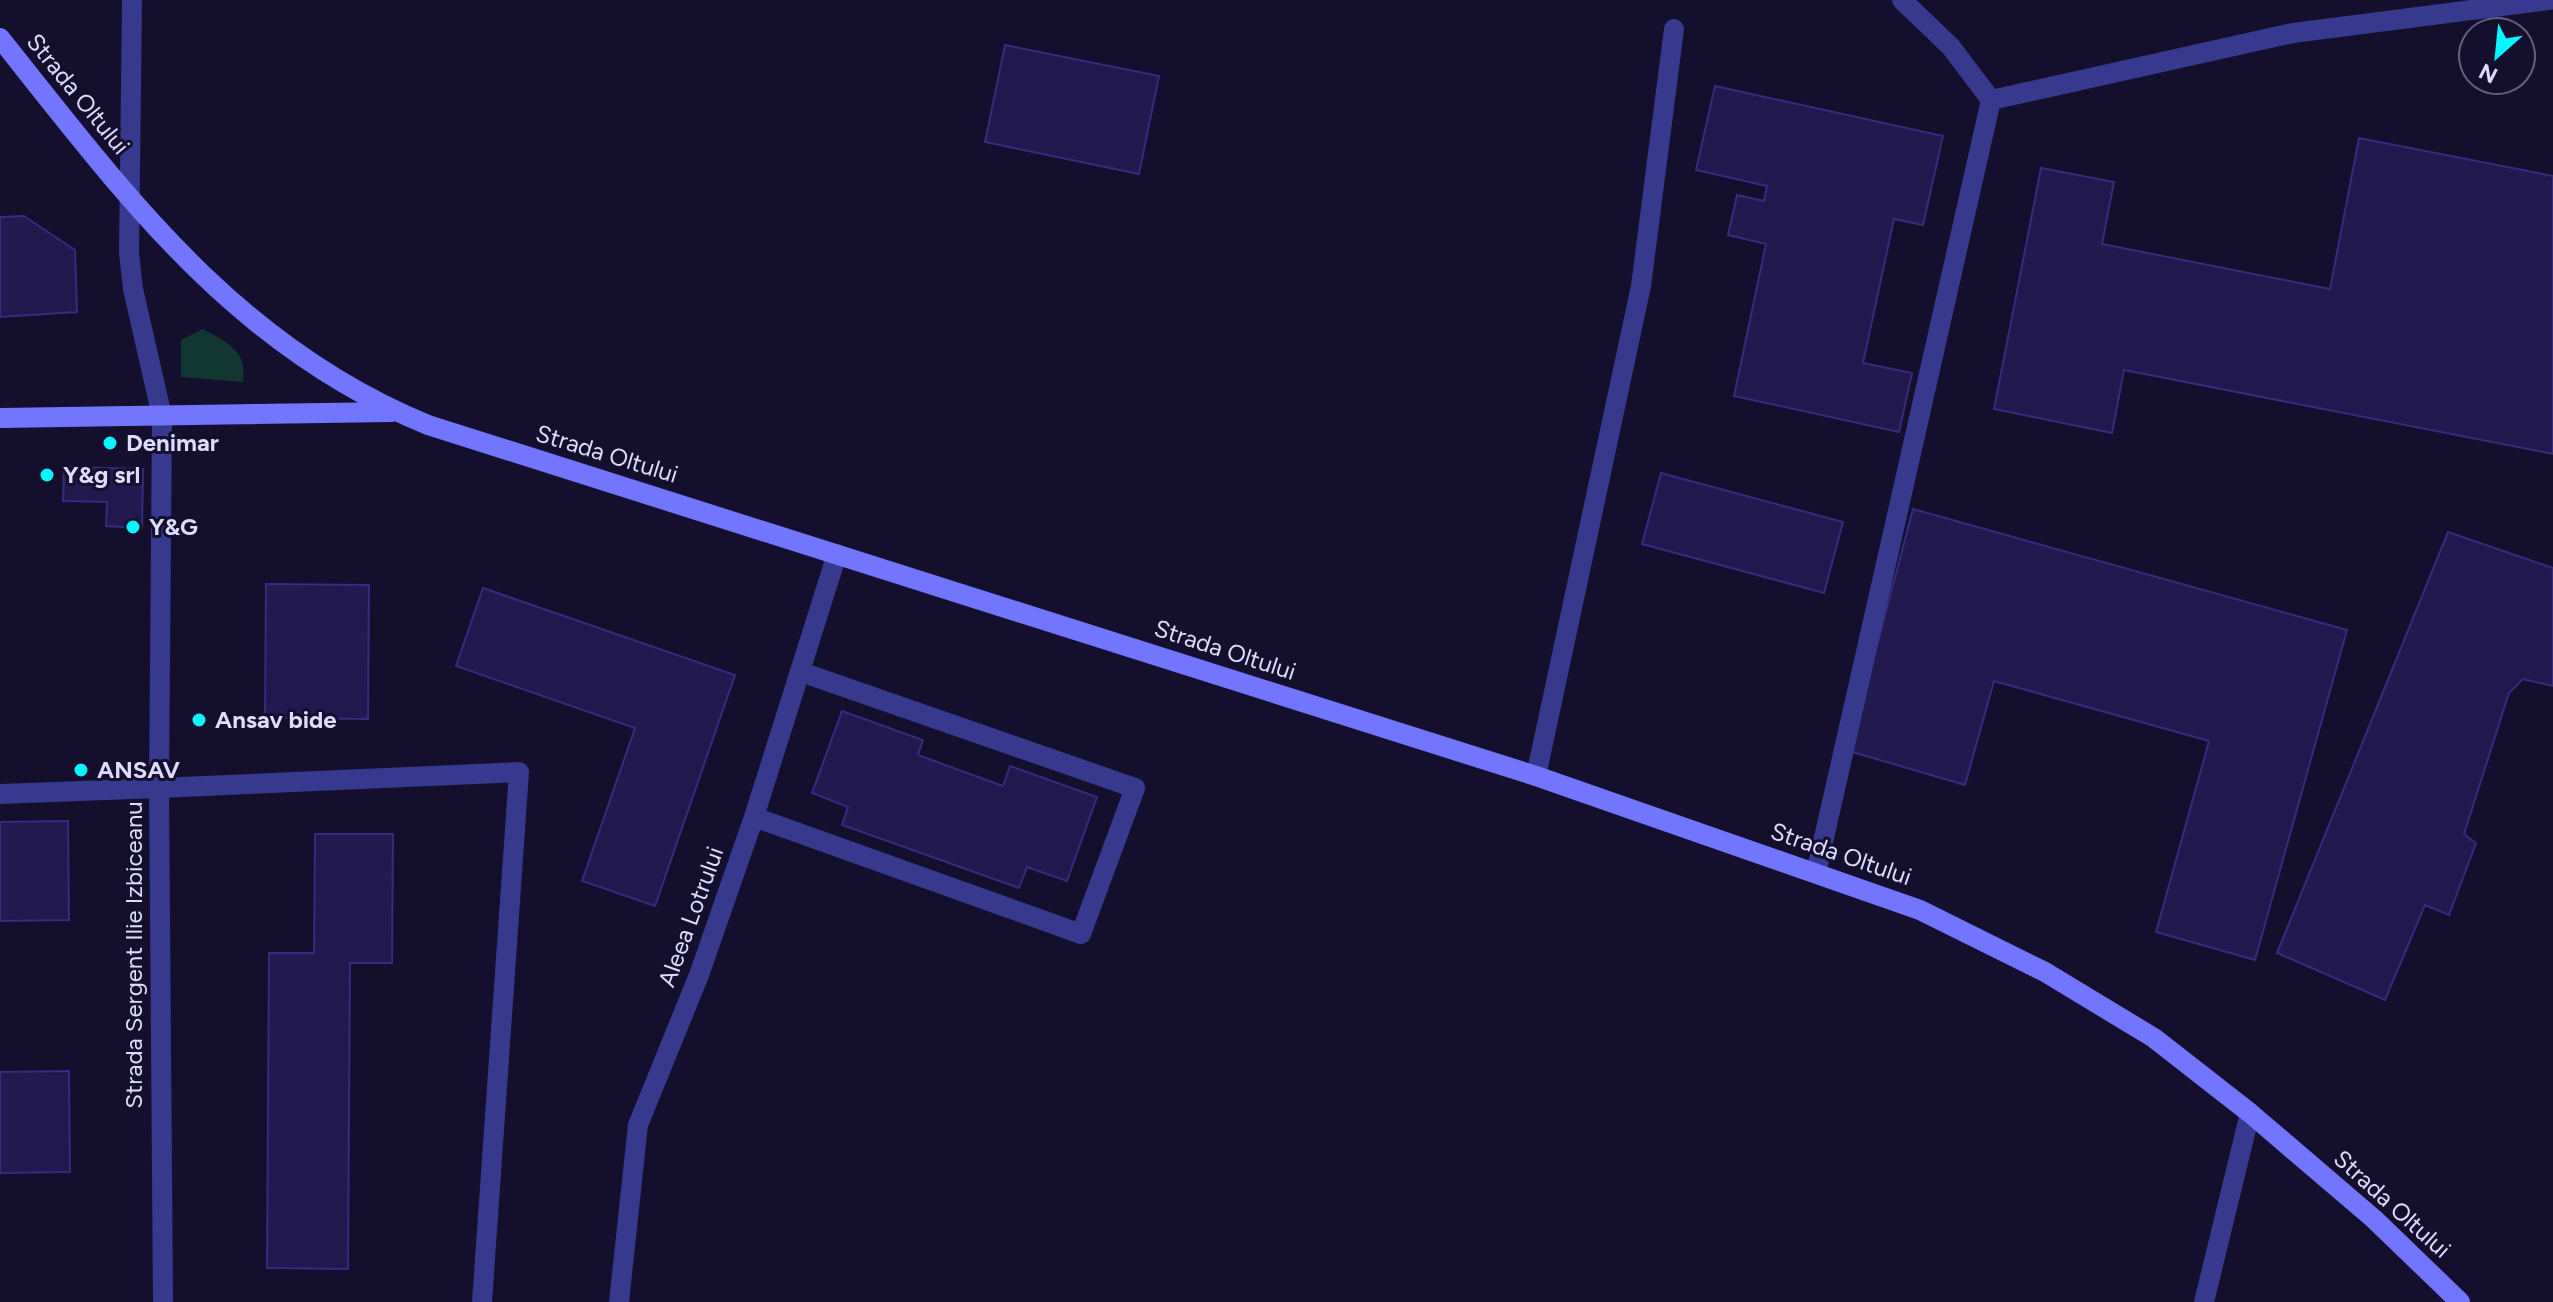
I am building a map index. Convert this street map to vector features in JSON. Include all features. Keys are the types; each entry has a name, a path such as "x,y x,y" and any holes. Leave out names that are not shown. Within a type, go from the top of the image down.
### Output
{"main road":[{"name":"Strada Oltului","path":"0,38 130,200 194,270 257,324 319,369 395,412 1536,776 1920,910 2045,972 2154,1038 2250,1113 2374,1219 2460,1302"},
{"path":"0,418 395,412"}],"street":[{"name":"Strada Sergent Ilie Izbiceanu","path":"132,0 130,200 133,289 162,416 159,788 163,1302"},
{"path":"1816,873 1991,100 1951,47 1902,0"},
{"path":"1991,100 2293,33 2549,0"},
{"path":"1536,776 1641,286 1674,29"},
{"name":"Aleea Lotrului","path":"619,1302 638,1125 699,975 754,817 837,554"},
{"path":"754,817 1081,934 1135,788 801,672"},
{"path":"0,794 519,772 482,1302"},
{"path":"2204,1302 2250,1113"}],"green space":[{"path":"203,329 228,343 239,355 244,371 243,382 181,377 181,340"}],"building":[{"path":"1005,45 1159,76 1139,174 985,142"},
{"path":"1715,86 1943,136 1923,225 1894,219 1863,363 1912,373 1899,432 1734,396 1766,244 1728,235 1737,195 1764,201 1767,186 1696,170"},
{"path":"2359,138 2553,176 2553,454 2124,370 2112,433 1994,409 2041,168 2114,182 2102,244 2330,289"},
{"path":"24,216 75,250 77,312 0,317 0,217"},
{"path":"64,467 143,469 142,528 106,526 107,502 63,501"},
{"path":"1661,473 1843,522 1824,593 1642,544"},
{"path":"1913,509 2347,630 2255,960 2156,932 2209,741 1994,681 1965,785 1849,751"},
{"path":"2448,532 2553,568 2553,686 2523,679 2509,693 2464,834 2476,843 2449,915 2425,905 2385,1000 2277,953"},
{"path":"266,584 369,585 368,719 265,718"},
{"path":"483,588 735,675 655,906 582,881 635,728 456,666"},
{"path":"842,711 923,740 918,755 1003,786 1010,766 1097,797 1067,881 1027,867 1019,888 842,825 848,807 812,793"},
{"path":"68,821 69,920 0,921 0,822"},
{"path":"315,834 393,834 392,963 350,963 348,1269 267,1268 269,953 314,953"},
{"path":"69,1071 70,1172 0,1173 0,1072"}],"place":[{"name":"Denimar","path":"110,443"},
{"name":"Y&g srl","path":"47,475"},
{"name":"Y&G","path":"133,527"},
{"name":"Ansav bide","path":"199,720"},
{"name":"ANSAV","path":"81,770"}]}
